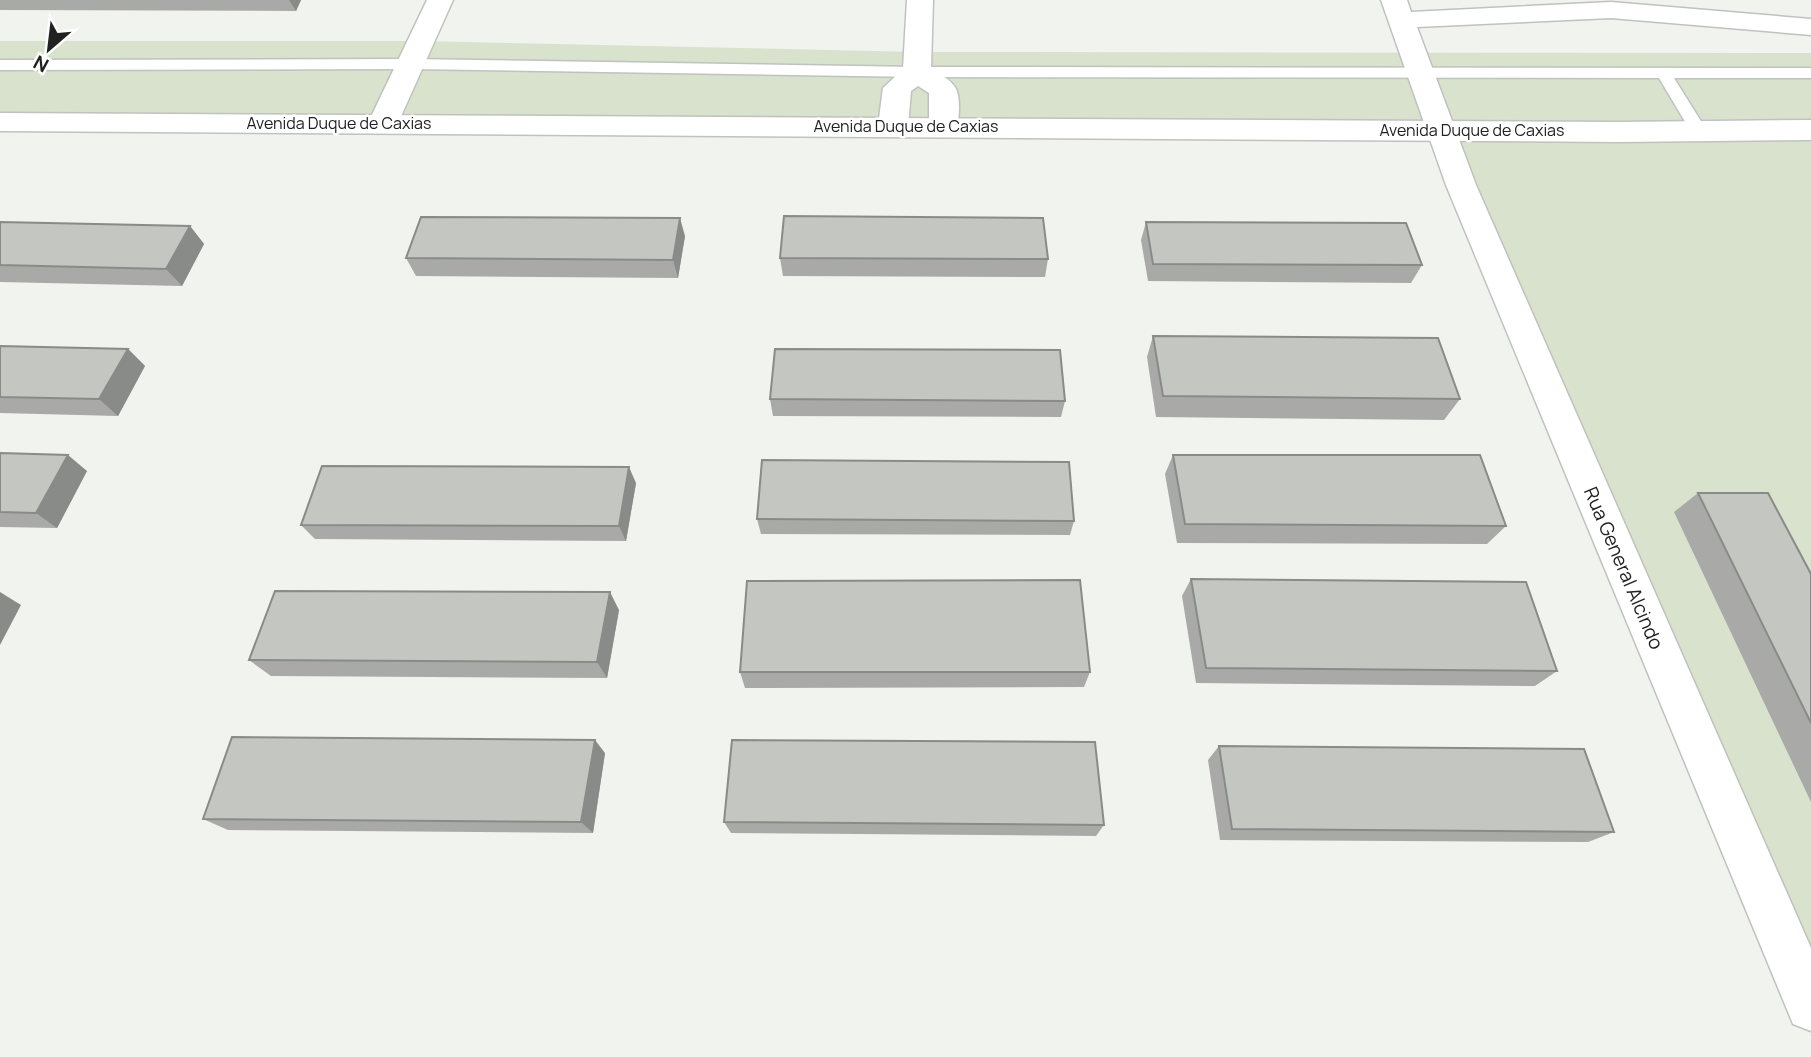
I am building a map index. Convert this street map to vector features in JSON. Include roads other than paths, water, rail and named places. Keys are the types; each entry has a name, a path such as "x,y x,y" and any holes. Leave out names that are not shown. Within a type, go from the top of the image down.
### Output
{"street":[{"path":"383,123 440,0"},
{"path":"893,126 897,88 917,72 920,0"},
{"path":"1398,10 1611,10 1811,27"},
{"name":"Rua General Alcindo","path":"1398,10 1439,130 1811,1006"},
{"path":"917,72 943,90 944,126"},
{"name":"Avenida Duque de Caxias","path":"0,122 1811,130"}],"lane":[{"path":"0,65 411,64 917,72 1811,73"},
{"path":"1664,73 1699,131"}]}
